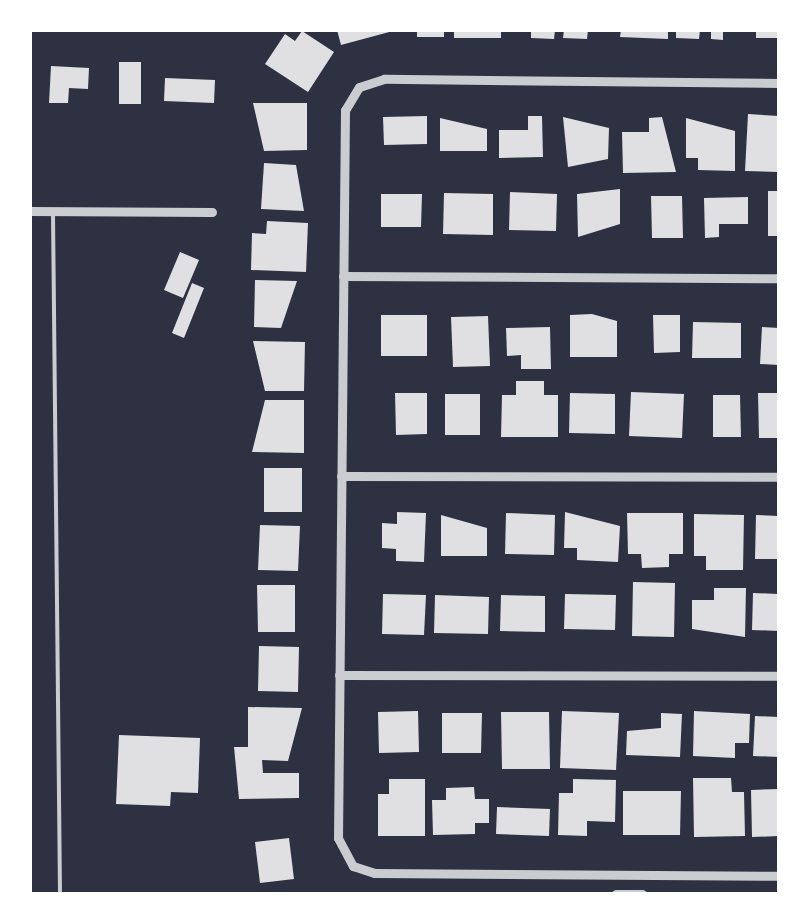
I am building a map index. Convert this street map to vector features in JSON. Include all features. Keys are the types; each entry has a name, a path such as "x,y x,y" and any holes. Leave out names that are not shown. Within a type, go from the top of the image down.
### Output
{"street":[{"path":"779,82 384,79 359,87 345,110 338,838 353,866 376,874 779,876"},
{"path":"30,211 212,212"},
{"path":"342,276 779,278"},
{"path":"341,476 779,476"},
{"path":"339,675 779,676"},
{"path":"628,889 629,874"},
{"path":"616,894 628,889 642,894"}],"lane":[{"path":"53,211 60,894"}],"building":[{"path":"337,30 393,30 393,31 341,45"},
{"path":"417,30 444,30 444,37 417,37"},
{"path":"454,30 501,30 501,38 454,38"},
{"path":"531,30 555,30 554,39 531,38"},
{"path":"564,30 588,30 587,39 563,38"},
{"path":"621,30 668,30 668,39 620,37"},
{"path":"676,30 700,30 699,39 676,38"},
{"path":"711,30 723,30 723,40 711,39"},
{"path":"756,30 779,30 779,38 756,38"},
{"path":"302,31 334,52 308,92 265,64 285,34 295,41"},
{"path":"119,62 141,62 141,104 119,104"},
{"path":"51,66 89,68 88,89 69,88 68,103 49,103"},
{"path":"165,78 215,80 214,103 164,101"},
{"path":"253,103 307,103 307,150 264,151"},
{"path":"748,114 779,116 779,172 745,171"},
{"path":"427,116 427,144 384,145 383,117"},
{"path":"528,116 542,116 543,157 499,158 499,130 528,130"},
{"path":"563,117 609,128 608,159 568,167"},
{"path":"662,117 676,172 623,173 622,132 649,132 649,118"},
{"path":"440,118 487,129 487,151 440,151"},
{"path":"686,118 735,131 735,171 698,170 698,158 686,158"},
{"path":"264,163 296,165 304,211 261,209"},
{"path":"620,189 620,224 578,237 577,194"},
{"path":"768,191 779,191 779,236 768,236"},
{"path":"510,192 557,194 556,231 509,230"},
{"path":"444,193 493,194 493,235 443,234"},
{"path":"381,194 422,194 421,227 381,227"},
{"path":"651,196 682,196 683,238 652,238"},
{"path":"748,197 748,224 719,224 719,237 705,238 704,198"},
{"path":"267,221 308,223 306,272 251,270 252,233 266,234"},
{"path":"180,252 199,260 183,298 164,290"},
{"path":"255,280 297,281 281,328 254,327"},
{"path":"192,283 204,288 184,338 172,333"},
{"path":"592,314 617,321 617,357 570,357 570,315"},
{"path":"381,315 427,315 427,356 381,356"},
{"path":"653,315 680,315 680,352 654,353"},
{"path":"488,316 490,366 453,367 451,317"},
{"path":"693,322 741,323 741,358 692,358"},
{"path":"550,327 551,369 521,369 521,355 507,356 506,328"},
{"path":"762,327 779,328 779,365 760,364"},
{"path":"253,341 305,342 304,391 265,391"},
{"path":"516,381 544,381 544,395 558,395 558,437 501,437 502,395 516,395"},
{"path":"631,392 684,394 682,438 629,436"},
{"path":"395,393 427,393 427,434 396,435"},
{"path":"570,393 615,394 615,434 569,433"},
{"path":"758,393 779,393 779,438 759,438"},
{"path":"445,394 480,394 480,435 445,435"},
{"path":"713,395 740,395 741,437 713,437"},
{"path":"265,400 304,400 304,453 252,452"},
{"path":"264,468 302,468 302,512 264,512"},
{"path":"397,512 426,513 424,562 396,561 396,549 382,548 382,523 397,524"},
{"path":"565,512 620,526 618,562 577,560 577,548 564,548"},
{"path":"506,513 555,515 554,555 505,554"},
{"path":"627,513 683,513 683,554 669,554 669,567 642,568 641,554 628,554"},
{"path":"694,514 744,515 743,570 706,570 706,556 694,556"},
{"path":"441,515 487,528 487,556 441,556"},
{"path":"756,515 779,516 779,559 755,559"},
{"path":"260,525 300,526 298,571 258,570"},
{"path":"633,582 675,583 674,637 632,636"},
{"path":"257,585 295,585 295,632 258,632"},
{"path":"714,588 746,588 745,637 692,629 692,600 714,600"},
{"path":"753,593 779,594 779,631 752,630"},
{"path":"383,594 426,595 424,635 382,634"},
{"path":"565,594 616,595 615,630 564,629"},
{"path":"435,595 489,597 488,634 434,633"},
{"path":"501,595 545,596 545,632 500,631"},
{"path":"259,646 299,647 298,692 258,691"},
{"path":"248,707 302,708 288,761 262,760 263,773 299,773 299,798 239,799 234,747 248,747"},
{"path":"418,711 419,752 379,753 378,712"},
{"path":"562,711 619,713 616,770 560,768"},
{"path":"694,711 750,714 749,743 735,743 735,758 693,756"},
{"path":"501,712 549,712 550,769 502,769"},
{"path":"442,713 482,713 481,753 442,753"},
{"path":"661,713 682,714 680,757 626,755 627,731 661,728"},
{"path":"755,716 779,717 779,757 753,756"},
{"path":"119,735 200,738 198,793 171,792 170,806 116,804"},
{"path":"693,778 731,778 732,792 744,792 745,836 694,837"},
{"path":"389,779 425,779 425,836 378,836 378,794 389,794"},
{"path":"573,779 616,780 615,822 587,821 587,836 558,835 559,793 573,793"},
{"path":"474,787 475,799 489,799 489,823 475,823 475,834 433,835 432,800 446,800 446,788"},
{"path":"779,789 779,836 752,837 751,790"},
{"path":"623,791 681,791 680,835 623,835"},
{"path":"497,807 550,809 549,836 496,834"},
{"path":"289,838 294,879 260,883 255,842"}]}
